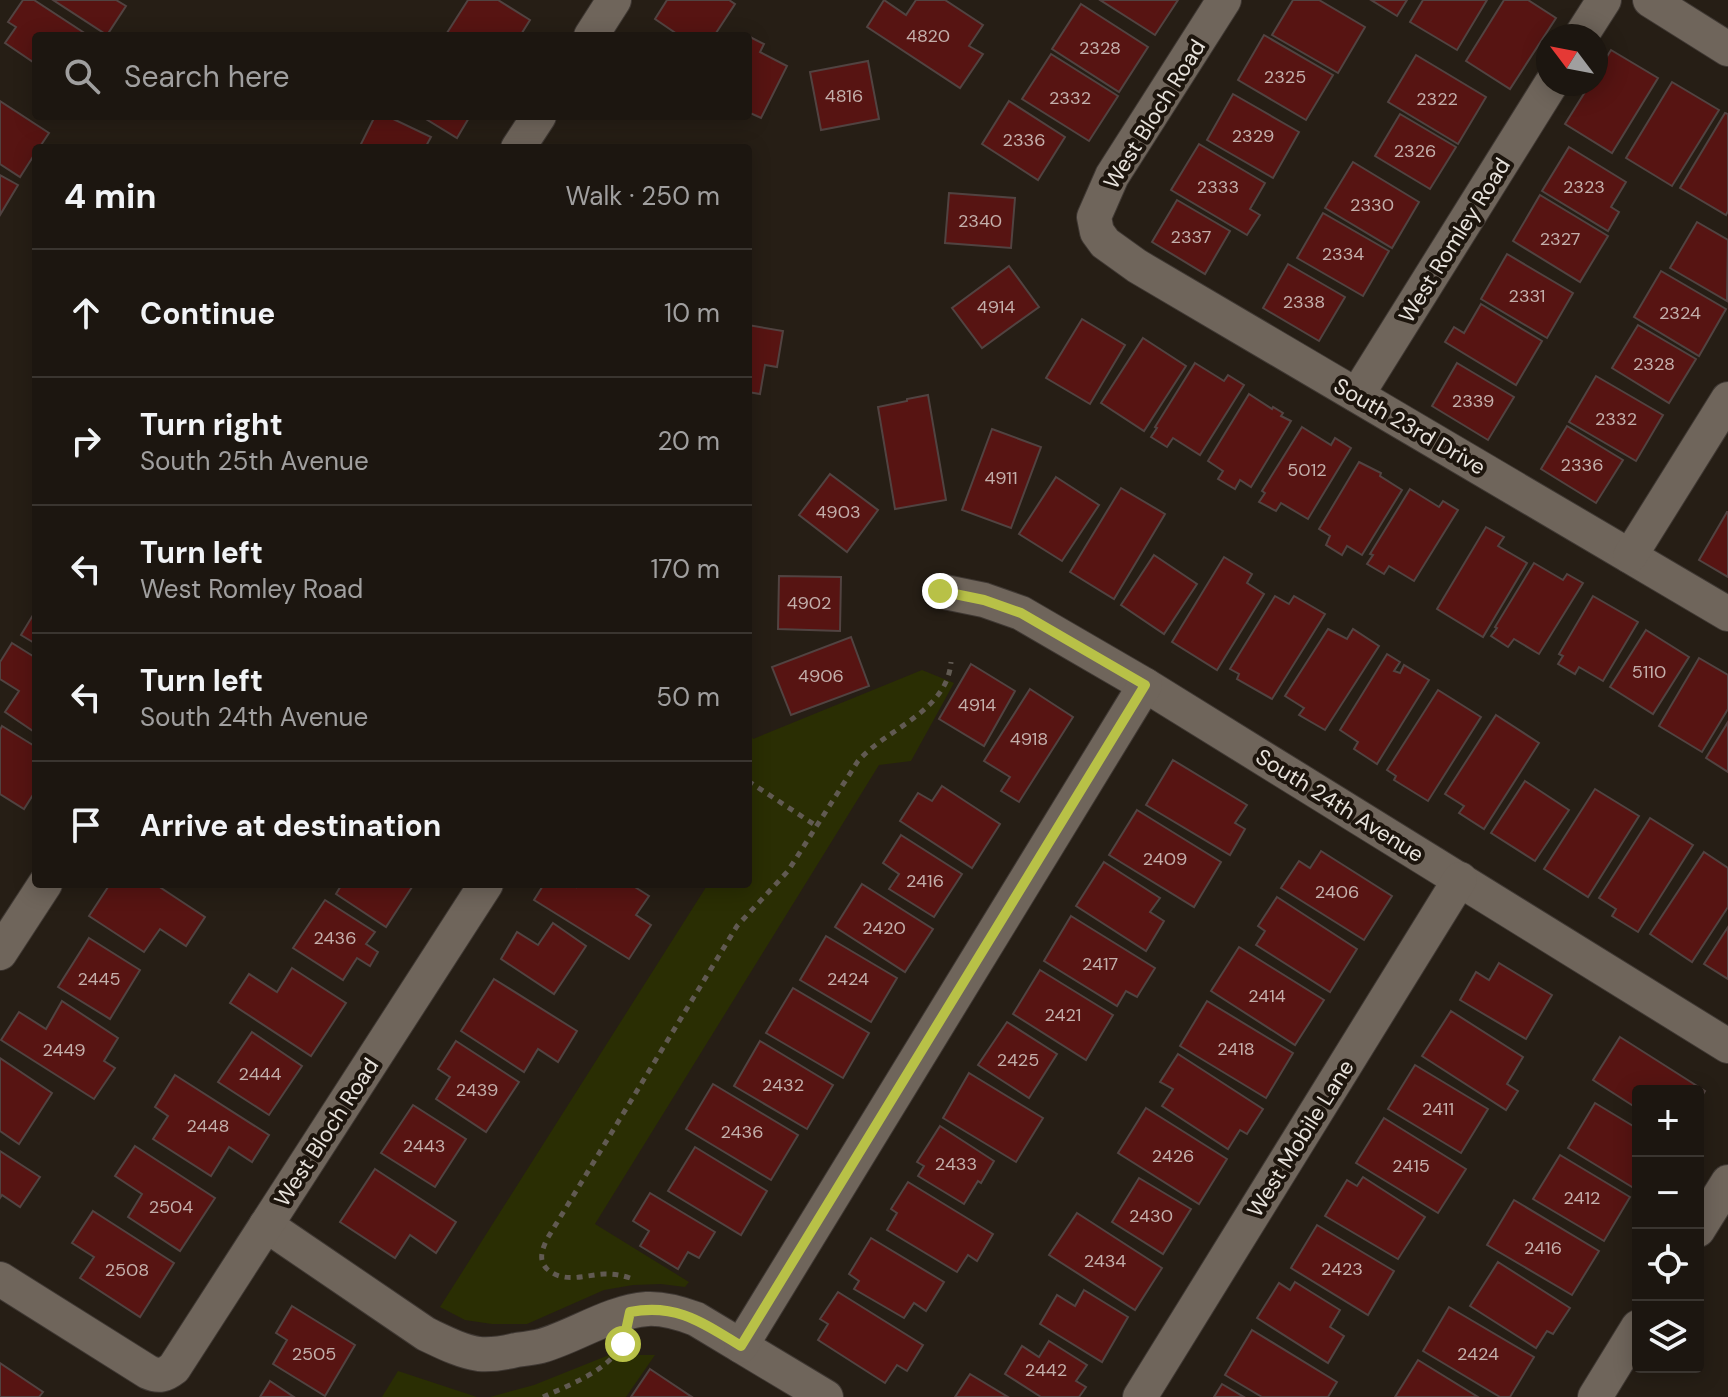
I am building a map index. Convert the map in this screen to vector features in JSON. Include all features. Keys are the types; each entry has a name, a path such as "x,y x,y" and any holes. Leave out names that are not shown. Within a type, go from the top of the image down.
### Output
{"street":[{"path":"594,32 614,0"},
{"name":"West Bloch Road","path":"1097,232 1094,217 1112,176 1224,0"},
{"path":"1589,24 1604,0"},
{"path":"1650,0 1728,49"},
{"name":"West Romley Road","path":"1357,395 1544,96"},
{"path":"521,144 536,120"},
{"name":"South 23rd Drive","path":"1097,232 1105,243 1137,266 1728,614"},
{"path":"1630,556 1728,399"},
{"name":"South 24th Avenue","path":"940,591 984,600 1021,613 1145,685 1728,1046"},
{"path":"741,1346 1145,685"},
{"name":"West Mobile Lane","path":"1140,1397 1460,879"},
{"path":"0,953 42,888"},
{"name":"West Bloch Road","path":"0,1279 148,1372 161,1375 174,1368 483,888"},
{"path":"1699,1229 1728,1182"},
{"path":"266,1225 426,1334 452,1346 481,1354 505,1353 542,1345 584,1327 634,1297 646,1309 677,1312 696,1319 826,1397"},
{"path":"1595,1397 1632,1337"}],"path":[{"path":"543,1397 592,1373 611,1359 623,1344 634,1297 620,1274 562,1277 544,1266 541,1259 547,1239 737,926 788,871 858,761 868,750 927,708 943,689 951,673 951,662"},
{"path":"752,784 818,827"}],"green space":[{"path":"922,670 954,683 911,761 879,765 595,1224 689,1282 685,1287 633,1285 604,1290 527,1324 465,1320 440,1307 705,888 752,888 752,737 753,739"},
{"path":"609,1355 655,1355 626,1397 490,1397 534,1385"},
{"path":"398,1371 477,1397 382,1397"}],"building":[{"path":"23,0 34,0 83,32 32,32 32,61 5,43 16,27 8,22"},
{"path":"53,0 116,0 126,6 109,32 102,32"},
{"path":"468,0 498,0 530,20 522,32 448,32"},
{"path":"667,0 729,0 735,4 717,32 674,32 655,19"},
{"path":"884,0 906,15 916,0 945,0 983,25 969,46 983,54 960,88 867,27"},
{"path":"1100,0 1178,0 1155,35"},
{"path":"1293,0 1319,0 1365,27 1338,73 1272,35"},
{"path":"1371,0 1407,0 1397,16"},
{"path":"1423,0 1487,0 1457,50 1410,22"},
{"path":"1504,0 1528,0 1556,18 1552,24 1536,24 1536,49 1510,89 1466,61"},
{"path":"1081,4 1148,47 1119,92 1052,49"},
{"path":"1264,35 1333,75 1306,120 1238,80"},
{"path":"752,38 764,44 760,52 787,66 761,118 752,114"},
{"path":"1611,50 1658,78 1612,153 1565,124 1582,96 1608,96 1608,55"},
{"path":"1051,54 1118,96 1089,141 1022,99"},
{"path":"1416,55 1486,97 1458,144 1388,102"},
{"path":"868,61 879,119 821,130 810,72"},
{"path":"1672,82 1719,110 1672,186 1626,158"},
{"path":"1233,94 1299,132 1273,178 1207,140"},
{"path":"0,101 49,133 42,144 32,144 32,158 20,177 0,164"},
{"path":"1009,101 1065,137 1038,180 982,144"},
{"path":"1725,113 1728,114 1726,215 1680,188"},
{"path":"1400,114 1456,147 1430,189 1375,156"},
{"path":"373,120 395,120 431,137 427,144 361,144"},
{"path":"428,120 468,120 457,138"},
{"path":"1199,144 1265,183 1250,209 1260,215 1247,235 1171,190"},
{"path":"1569,147 1626,182 1611,207 1619,212 1608,231 1542,191"},
{"path":"1353,162 1419,202 1392,248 1325,208"},
{"path":"0,175 18,185 0,215"},
{"path":"949,193 1015,198 1011,248 945,243"},
{"path":"1540,195 1608,236 1580,282 1513,241"},
{"path":"1177,200 1230,231 1205,274 1152,242"},
{"path":"1323,213 1389,251 1363,296 1297,258"},
{"path":"1697,222 1728,240 1727,301 1670,268"},
{"path":"1507,254 1573,293 1547,338 1481,299"},
{"path":"1288,264 1345,297 1319,341 1263,308"},
{"path":"1009,266 1039,307 982,348 952,308"},
{"path":"1661,271 1726,309 1699,356 1634,317"},
{"path":"1481,304 1542,341 1516,385 1445,342 1454,327 1464,333"},
{"path":"1082,319 1125,345 1090,404 1046,378"},
{"path":"1638,325 1696,359 1669,403 1612,368"},
{"path":"752,326 783,331 777,367 765,365 760,394 752,393"},
{"path":"1143,338 1186,366 1144,431 1101,403"},
{"path":"1195,363 1224,381 1228,375 1244,385 1200,455 1173,438 1167,447 1151,437"},
{"path":"1457,363 1514,397 1488,440 1432,406"},
{"path":"1596,376 1663,415 1636,461 1569,422"},
{"path":"1249,394 1283,413 1281,416 1291,421 1251,487 1240,480 1235,489 1218,479 1223,471 1208,461"},
{"path":"928,395 946,500 895,509 878,407"},
{"path":"1567,426 1623,460 1596,503 1541,469"},
{"path":"1302,427 1331,445 1335,438 1351,448 1308,519 1281,503 1276,511 1259,502 1265,493 1262,491"},
{"path":"992,429 1041,447 1011,528 962,510"},
{"path":"1359,462 1381,473 1380,476 1402,490 1362,555 1347,546 1342,555 1326,545 1330,536 1319,529"},
{"path":"830,474 878,510 847,552 799,515"},
{"path":"1056,477 1099,505 1062,561 1019,534"},
{"path":"1121,488 1165,514 1114,599 1070,572"},
{"path":"1410,489 1439,507 1443,501 1458,510 1414,581 1389,566 1384,574 1367,564"},
{"path":"1728,512 1728,577 1699,560"},
{"path":"1486,527 1504,537 1498,546 1527,563 1483,637 1437,609"},
{"path":"1154,555 1197,584 1164,634 1121,605"},
{"path":"1224,557 1252,574 1247,583 1264,594 1217,670 1172,642"},
{"path":"1534,563 1563,580 1567,574 1583,583 1539,654 1514,639 1508,647 1491,636"},
{"path":"779,576 841,577 840,631 778,629"},
{"path":"1275,596 1289,604 1294,596 1325,614 1272,699 1237,679 1239,674 1230,669"},
{"path":"1593,596 1638,622 1603,681 1579,667 1575,674 1558,664 1563,656 1559,654"},
{"path":"32,617 32,642 21,635"},
{"path":"1328,629 1347,639 1353,629 1379,646 1325,730 1299,715 1304,708 1285,696"},
{"path":"1646,630 1689,657 1653,714 1610,687"},
{"path":"851,637 869,686 791,715 772,667"},
{"path":"12,643 32,656 32,730 5,712 19,691 0,679 0,662"},
{"path":"1387,654 1400,662 1394,671 1400,673 1404,665 1429,680 1377,764 1354,749 1358,742 1340,730"},
{"path":"1699,658 1728,675 1728,709 1702,752 1659,726"},
{"path":"971,664 1015,691 984,746 939,719"},
{"path":"1030,689 1073,717 1019,802 1001,791 1010,777 984,761"},
{"path":"1438,690 1481,717 1428,801 1394,780 1396,776 1387,770"},
{"path":"1496,715 1539,743 1484,829 1459,813 1464,806 1445,794"},
{"path":"1728,722 1728,772 1706,758"},
{"path":"2,726 32,745 32,796 24,809 0,794"},
{"path":"1173,760 1247,805 1235,823 1245,829 1230,855 1146,805"},
{"path":"1525,781 1569,810 1535,861 1491,833"},
{"path":"942,786 1000,824 972,868 900,821 918,793 932,801"},
{"path":"1595,789 1639,816 1588,897 1544,869"},
{"path":"1137,810 1221,862 1194,907 1109,855"},
{"path":"1650,818 1693,845 1638,932 1612,916 1616,909 1599,898"},
{"path":"901,835 962,874 934,917 889,889 899,874 883,863"},
{"path":"1321,851 1392,896 1364,940 1281,888 1299,861 1310,868"},
{"path":"1704,852 1728,868 1728,907 1692,962 1650,934"},
{"path":"1104,862 1160,898 1150,912 1164,921 1146,951 1076,906"},
{"path":"862,884 933,929 905,972 835,927"},
{"path":"107,888 161,888 205,917 186,946 160,929 144,952 89,916"},
{"path":"340,888 411,888 386,927 336,894"},
{"path":"542,888 636,888 649,896 636,915 651,925 629,959 534,900"},
{"path":"1277,897 1357,949 1330,992 1256,945 1265,931 1258,926"},
{"path":"325,900 375,932 366,944 378,952 370,966 357,958 343,980 293,948"},
{"path":"1071,916 1155,968 1137,997 1126,991 1117,1006 1044,961"},
{"path":"553,923 586,946 554,994 501,959 517,932 538,945"},
{"path":"1728,927 1728,979 1704,964"},
{"path":"826,936 897,978 871,1022 800,980"},
{"path":"89,938 140,970 110,1019 58,987"},
{"path":"1239,947 1324,1000 1295,1045 1211,991"},
{"path":"1499,963 1552,995 1526,1039 1460,1000 1476,972 1489,980"},
{"path":"292,968 346,1003 311,1056 230,1003 249,974 277,992"},
{"path":"1040,970 1113,1015 1086,1060 1013,1014"},
{"path":"494,979 577,1031 558,1062 538,1049 524,1072 461,1031"},
{"path":"793,988 869,1033 843,1078 766,1033"},
{"path":"62,1001 118,1038 104,1061 115,1068 94,1099 1,1040 19,1012 46,1029"},
{"path":"1207,1001 1293,1053 1266,1098 1180,1046"},
{"path":"1451,1011 1523,1057 1507,1084 1518,1091 1506,1110 1422,1056"},
{"path":"1007,1022 1057,1054 1029,1098 978,1065"},
{"path":"252,1032 302,1066 269,1115 218,1082"},
{"path":"1620,1037 1696,1085 1632,1085 1632,1105 1593,1080"},
{"path":"456,1041 519,1082 486,1132 436,1099 450,1077 438,1069"},
{"path":"760,1041 833,1085 807,1129 734,1086"},
{"path":"1178,1054 1263,1109 1247,1134 1240,1130 1228,1149 1162,1106 1173,1089 1160,1082"},
{"path":"0,1058 52,1093 19,1144 0,1131"},
{"path":"1415,1065 1488,1109 1461,1153 1388,1109"},
{"path":"969,1073 1043,1118 1016,1162 943,1118"},
{"path":"175,1075 269,1135 252,1162 229,1147 211,1176 153,1139 168,1116 155,1107"},
{"path":"713,1084 798,1135 771,1180 686,1129"},
{"path":"1595,1103 1632,1125 1632,1187 1568,1148"},
{"path":"413,1105 466,1139 435,1187 381,1153"},
{"path":"1146,1108 1227,1159 1199,1204 1118,1153"},
{"path":"1384,1118 1466,1169 1438,1213 1356,1163"},
{"path":"940,1126 994,1161 964,1204 918,1176 924,1166 917,1162"},
{"path":"135,1146 215,1198 180,1251 128,1217 142,1194 115,1176"},
{"path":"695,1147 767,1191 741,1235 668,1191"},
{"path":"0,1151 40,1177 20,1207 2,1195 0,1198"},
{"path":"1560,1155 1630,1197 1604,1241 1533,1199"},
{"path":"375,1169 456,1222 436,1253 410,1235 395,1258 340,1222"},
{"path":"1363,1177 1425,1217 1398,1259 1325,1216 1347,1180 1357,1186"},
{"path":"1139,1178 1191,1209 1163,1254 1112,1222"},
{"path":"908,1182 993,1234 977,1261 968,1255 957,1272 887,1230 897,1213 891,1209"},
{"path":"650,1193 715,1232 699,1258 688,1252 678,1269 640,1246 649,1231 633,1221"},
{"path":"1514,1200 1599,1251 1572,1295 1487,1245"},
{"path":"93,1211 174,1263 140,1317 80,1278 94,1257 72,1243"},
{"path":"1077,1213 1162,1268 1135,1310 1049,1255"},
{"path":"1317,1225 1394,1271 1368,1315 1291,1268"},
{"path":"871,1238 944,1282 926,1311 914,1303 904,1318 854,1289 859,1281 849,1274"},
{"path":"1498,1262 1570,1308 1553,1334 1547,1331 1536,1348 1470,1306"},
{"path":"1295,1282 1340,1310 1330,1327 1344,1336 1328,1363 1257,1318 1279,1283 1290,1290"},
{"path":"1084,1290 1128,1317 1102,1362 1040,1324 1057,1295 1075,1306"},
{"path":"838,1292 923,1345 907,1371 897,1365 885,1383 818,1340 828,1324 820,1319"},
{"path":"292,1306 355,1345 325,1396 273,1364 287,1340 276,1333"},
{"path":"1449,1307 1534,1357 1510,1397 1500,1397 1423,1351"},
{"path":"1252,1330 1337,1382 1328,1397 1262,1397 1225,1375"},
{"path":"1049,1341 1087,1365 1076,1381 1086,1387 1079,1397 1041,1397 1005,1374 1022,1346 1039,1357"},
{"path":"1418,1360 1478,1397 1395,1397"},
{"path":"0,1363 43,1392 39,1397 0,1397"},
{"path":"650,1369 692,1397 631,1397"},
{"path":"970,1374 1008,1397 955,1397"},
{"path":"270,1381 294,1397 260,1397"},
{"path":"1222,1384 1244,1397 1214,1397"}],"route":[{"path":"623,1344 630,1312 660,1309 696,1319 741,1346 1145,685 1021,613 984,600 940,591"}]}
